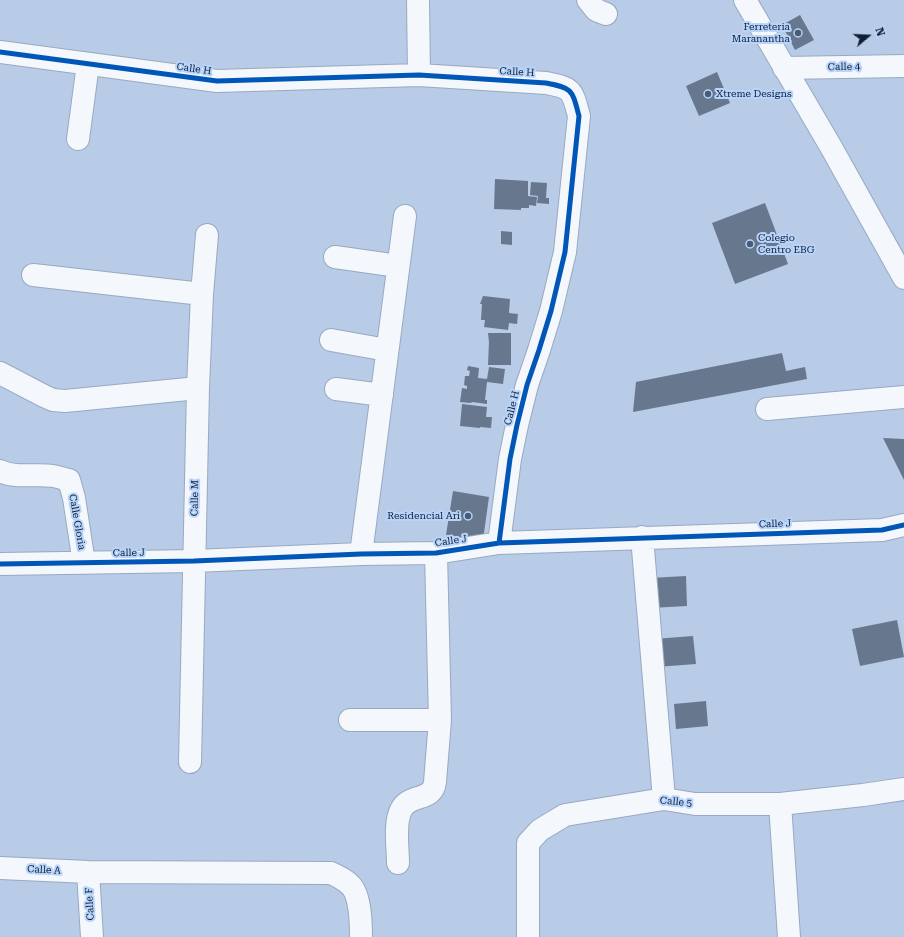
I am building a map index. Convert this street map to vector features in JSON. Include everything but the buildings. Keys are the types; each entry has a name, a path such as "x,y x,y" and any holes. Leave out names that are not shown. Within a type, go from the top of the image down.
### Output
{"street":[{"path":"418,0 419,76"},
{"path":"588,0 596,10 606,14"},
{"path":"745,0 831,147 897,253 904,278"},
{"name":"Calle H","path":"0,52 217,81 419,76 546,83 563,86 569,90 574,95 579,116 565,252 551,311 527,385 517,426 510,459 499,543"},
{"path":"78,139 88,64"},
{"name":"Calle 4","path":"784,68 904,66"},
{"path":"361,554 404,216"},
{"name":"Calle M","path":"190,762 198,388 202,294 207,235"},
{"path":"335,257 398,266"},
{"path":"33,275 202,294"},
{"path":"331,340 387,350"},
{"path":"0,372 44,396 53,400 65,401 198,388"},
{"path":"336,389 382,395"},
{"path":"767,409 904,397"},
{"name":"Calle Gloria","path":"0,471 6,474 53,476 69,480 74,498 84,563"},
{"name":"Calle J","path":"0,564 194,561 361,554 436,553 499,543 882,530 904,525"},
{"path":"642,537 664,799"},
{"path":"398,863 398,820 400,811 407,801 428,795 434,787 440,720 436,553"},
{"path":"350,720 440,720"},
{"name":"Calle 5","path":"528,937 528,843 540,830 565,814 664,799 695,804 780,804 904,789"},
{"path":"780,804 789,937"},
{"name":"Calle A","path":"0,868 88,872 331,872 343,879 354,890 360,915 361,937"},
{"name":"Calle F","path":"88,872 92,937"}],"cycle path":[{"path":"0,52 217,81 419,75 546,83 562,87 570,92 573,95 579,116 565,252 551,311 527,385 517,425 510,459 499,543"},
{"path":"0,564 194,561 361,554 436,553 499,543 882,530 904,525"}],"place":[{"name":"Ferreteria Maranantha","path":"798,33"},
{"name":"Xtreme Designs","path":"708,94"},
{"name":"Colegio Centro EBG","path":"750,244"},
{"name":"Residencial Ari","path":"468,516"}]}
